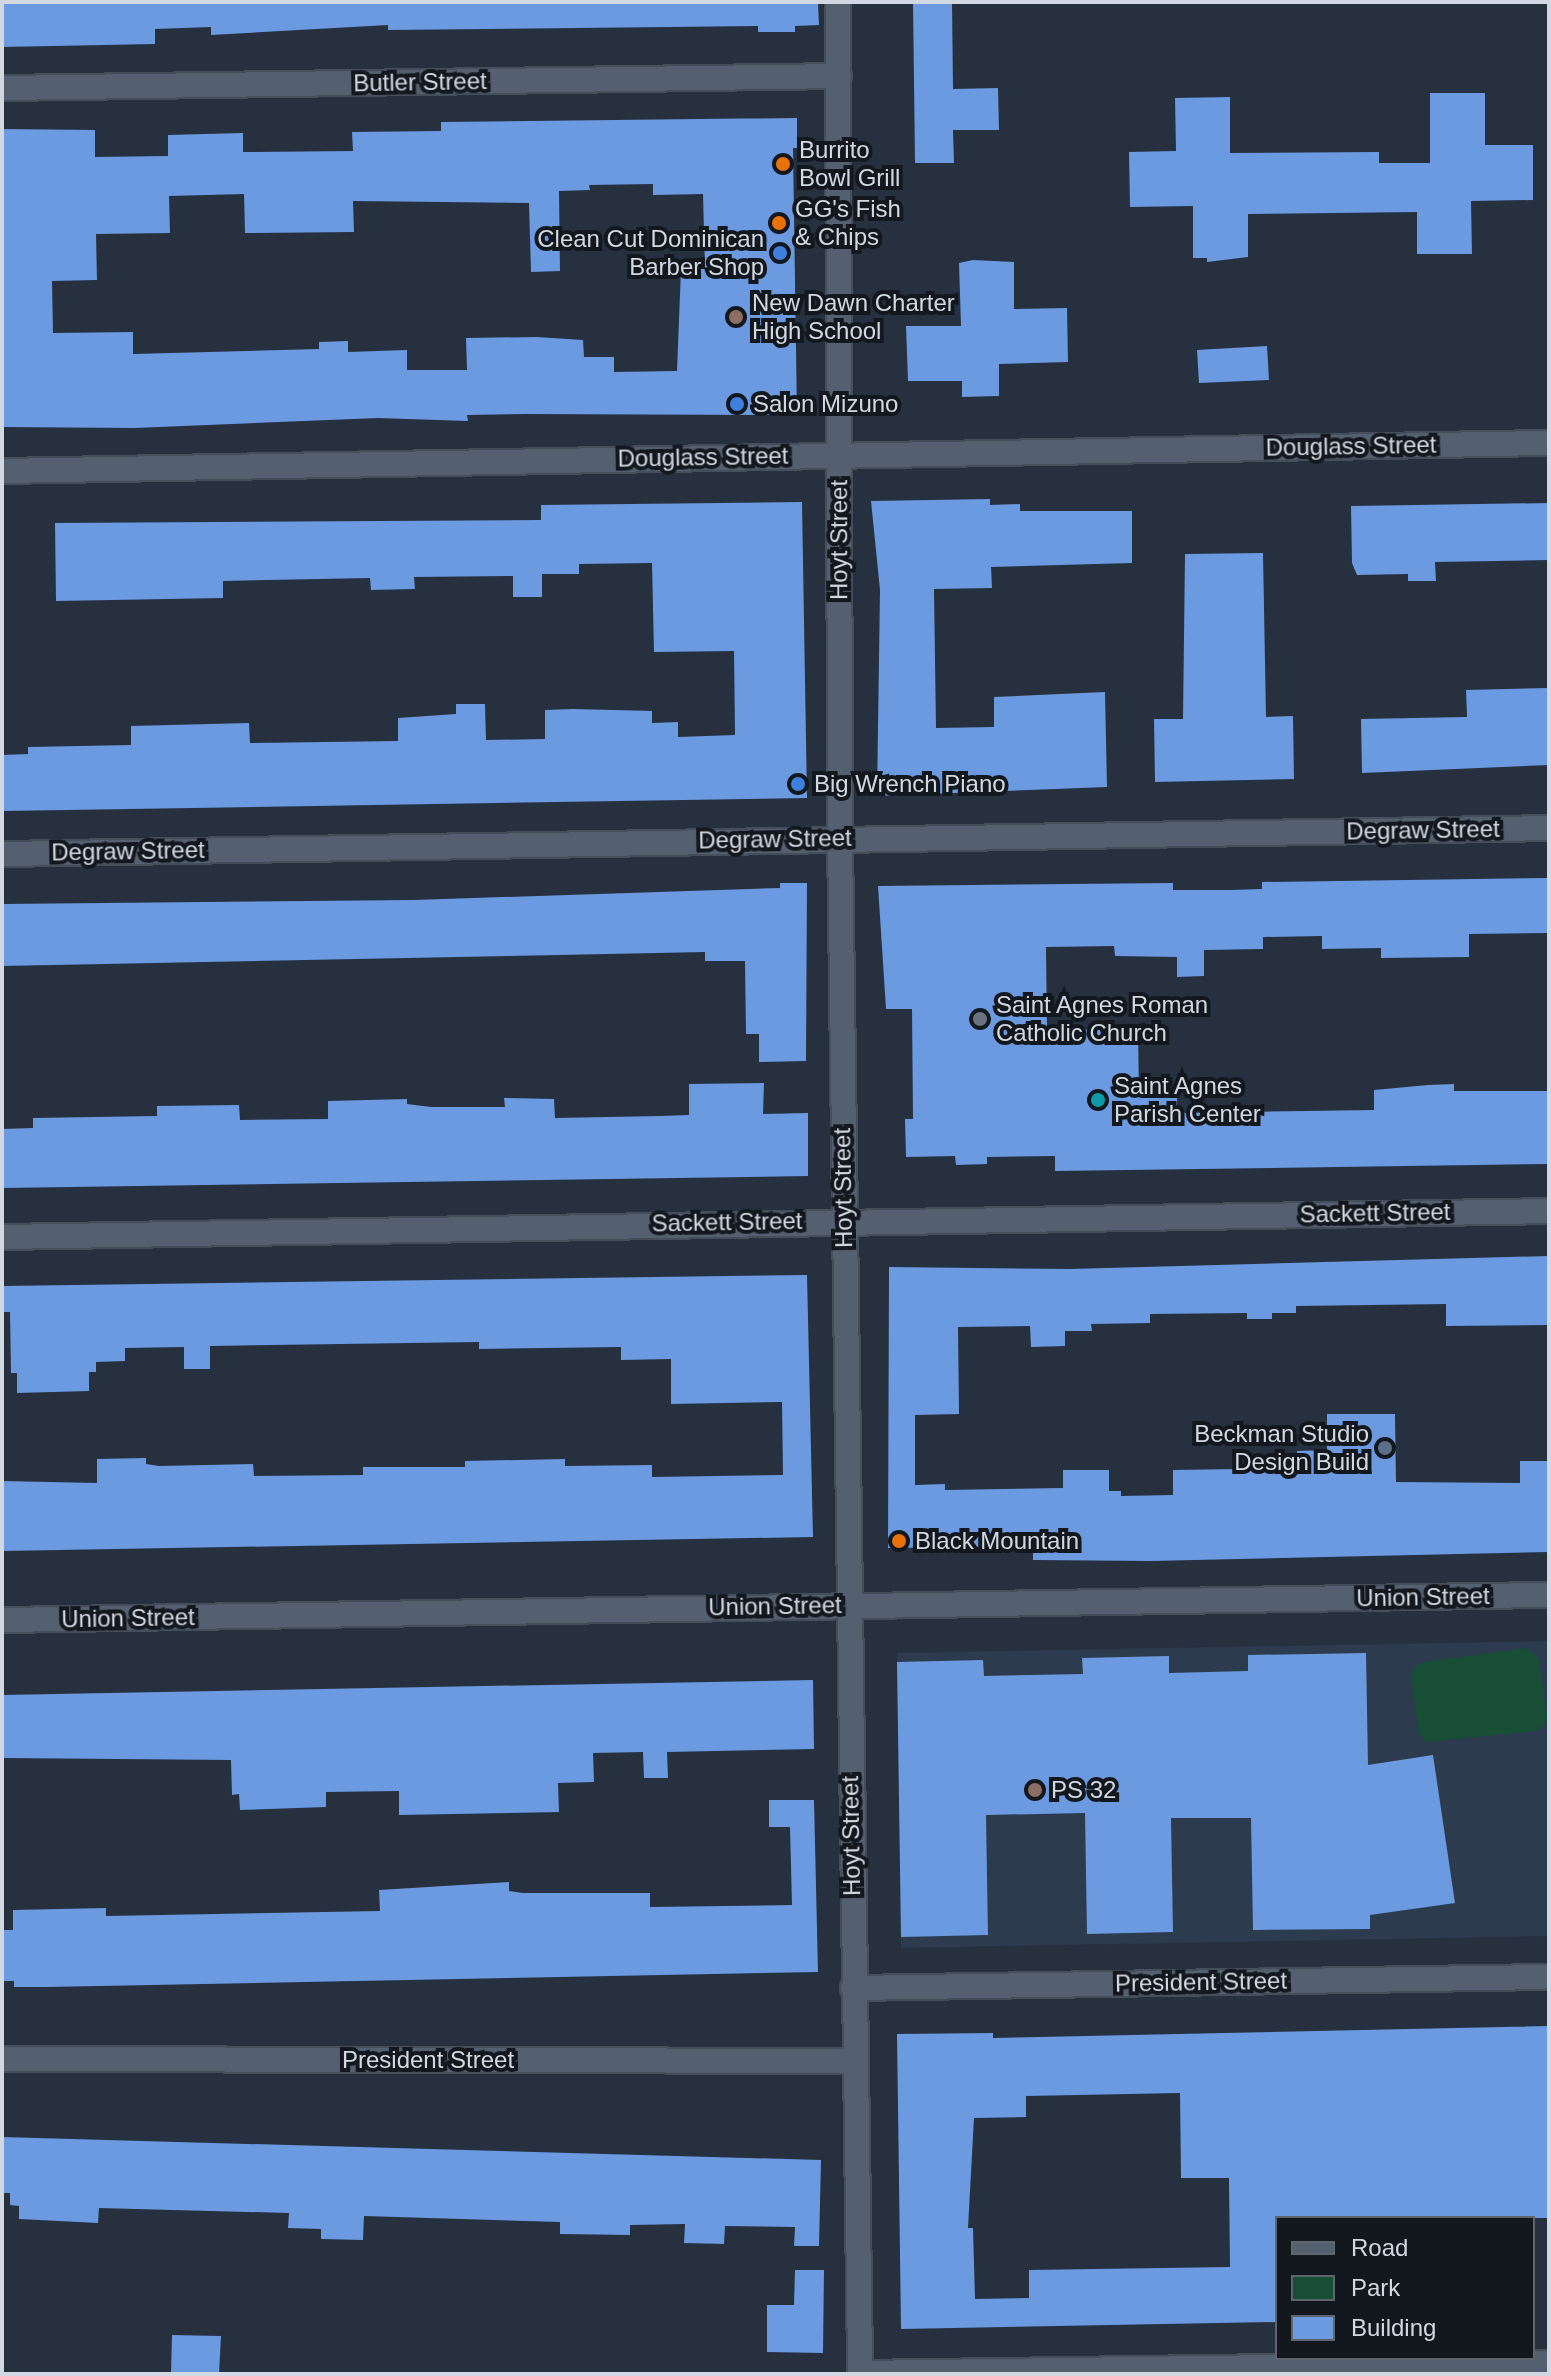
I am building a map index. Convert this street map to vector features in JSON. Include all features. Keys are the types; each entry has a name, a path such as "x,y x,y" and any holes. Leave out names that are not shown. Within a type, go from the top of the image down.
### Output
{"street":[{"name":"Hoyt Street","path":"838,2 840,837 860,2374"},
{"name":"Butler Street","path":"2,88 839,76"},
{"name":"Douglass Street","path":"2,471 1549,443"},
{"name":"Degraw Street","path":"2,854 840,837 1549,828"},
{"name":"Sackett Street","path":"2,1237 844,1220 1549,1211"},
{"name":"Union Street","path":"2,1620 1549,1595"},
{"name":"President Street","path":"853,1988 1549,1977"},
{"name":"President Street","path":"2,2059 855,2061"},
{"path":"860,2374 1549,2363"}],"shaded area":[{"name":"PS 32","path":"1549,1641 1549,1936 901,1948 897,1653"}],"green space":[{"path":"1526,1648 1539,1658 1547,1717 1544,1725 1536,1731 1425,1742 1419,1734 1411,1675 1415,1667 1422,1662"}],"building":[{"path":"2,2 818,2 819,25 795,26 795,32 758,32 758,26 388,30 388,25 211,35 211,27 155,29 155,44 2,47"},
{"path":"913,2 952,2 953,89 998,88 999,130 953,130 954,163 915,163"},
{"path":"1430,93 1485,93 1485,145 1533,145 1533,200 1471,201 1472,254 1417,254 1417,212 1248,214 1248,257 1207,262 1207,258 1193,258 1193,206 1130,207 1129,152 1176,151 1175,98 1230,97 1230,153 1379,152 1379,163 1430,163"},
{"path":"797,118 797,148 793,148 797,415 526,414 467,415 468,421 378,418 135,428 2,427 2,129 95,130 95,157 168,156 168,135 243,133 243,152 353,151 352,132 441,131 441,122","holes":["653,184 653,195 703,194 705,269 681,269 677,371 614,372 614,357 584,357 583,340 536,337 466,338 467,370 407,370 407,350 348,352 348,341 319,342 319,349 133,354 133,332 53,333 52,281 97,280 96,234 170,233 169,196 244,194 245,233 354,232 353,201 529,203 531,272 560,271 559,191 590,190 589,185"]},
{"path":"973,260 1014,262 1014,309 1067,308 1068,362 999,364 999,396 962,397 962,381 908,381 906,326 961,326 959,263"},
{"path":"1267,346 1269,380 1199,383 1197,350"},
{"path":"990,499 990,505 1020,504 1020,511 1132,511 1132,563 991,567 992,588 934,589 936,728 994,727 994,697 1105,692 1107,787 877,796 880,590 871,501"},
{"path":"802,502 807,798 2,811 2,755 28,754 28,747 131,745 131,726 249,723 250,743 398,741 398,718 456,714 456,704 485,704 486,740 545,739 545,710 573,709 652,711 652,723 678,722 678,737 735,735 734,651 654,652 652,563 579,564 579,574 542,574 542,597 513,597 513,576 414,577 415,589 371,590 370,578 223,581 223,598 56,601 55,523 541,520 541,505"},
{"path":"1549,503 1549,560 1435,562 1436,581 1408,581 1408,574 1357,575 1352,563 1351,506"},
{"path":"1263,553 1266,717 1293,716 1294,779 1155,782 1154,719 1183,719 1185,554"},
{"path":"1549,688 1549,765 1362,773 1361,719 1467,717 1466,690"},
{"path":"1549,878 1549,933 1469,934 1469,957 1381,958 1381,948 1322,949 1322,936 1263,937 1263,949 1204,950 1204,976 1177,977 1177,957 1115,956 1114,946 1046,947 1047,1030 1138,1029 1139,1096 1177,1095 1177,1113 1374,1110 1374,1090 1428,1085 1454,1084 1454,1091 1549,1091 1549,1164 1055,1171 1055,1156 987,1157 987,1164 956,1165 955,1156 906,1157 905,1119 913,1119 912,1009 886,1009 878,886 1173,883 1173,890 1231,890 1262,889 1262,882"},
{"path":"780,883 807,883 806,1061 759,1062 759,1034 746,1034 745,961 705,961 705,952 2,966 2,904 414,900 780,888"},
{"path":"764,1083 763,1114 808,1113 808,1176 2,1188 2,1129 33,1128 33,1118 157,1116 157,1106 239,1105 240,1120 328,1119 328,1101 407,1099 407,1104 431,1107 505,1107 504,1098 554,1099 555,1118 689,1115 689,1084"},
{"path":"1549,1256 1549,1325 1446,1326 1446,1304 1296,1306 1296,1313 1272,1313 1272,1319 1247,1319 1247,1313 1150,1314 1150,1323 1091,1324 1092,1331 1065,1331 1065,1346 1031,1347 1030,1326 958,1327 959,1414 915,1415 915,1485 945,1484 945,1490 1063,1488 1063,1470 1109,1470 1109,1491 1121,1491 1121,1496 1173,1495 1173,1470 1298,1468 1297,1451 1327,1450 1327,1414 1395,1414 1396,1482 1520,1483 1520,1461 1549,1461 1549,1552 1151,1561 1033,1560 1033,1546 888,1548 889,1267 1070,1269"},
{"path":"807,1275 813,1537 2,1551 2,1481 97,1483 97,1459 146,1458 146,1464 159,1466 253,1464 254,1476 363,1475 363,1467 465,1467 465,1461 565,1459 565,1466 652,1465 652,1477 783,1475 782,1402 671,1404 671,1359 621,1360 621,1347 479,1349 479,1342 210,1346 210,1369 184,1369 184,1347 125,1348 125,1361 96,1362 96,1372 89,1372 89,1391 17,1393 17,1373 11,1373 10,1312 2,1312 2,1286"},
{"name":"PS 32","path":"1366,1653 1368,1765 1433,1755 1455,1903 1370,1915 1370,1929 1253,1930 1251,1818 1171,1818 1173,1932 1087,1934 1085,1813 986,1815 988,1935 901,1937 897,1662 983,1660 984,1676 1083,1674 1082,1658 1169,1656 1169,1673 1248,1671 1248,1655"},
{"path":"813,1680 814,1749 667,1752 668,1778 644,1778 643,1752 593,1753 594,1782 558,1783 559,1812 399,1815 399,1791 326,1792 326,1807 240,1810 239,1794 232,1795 231,1760 2,1758 2,1695"},
{"path":"769,1800 814,1800 818,1972 46,1987 14,1987 14,1981 2,1981 2,1930 13,1930 13,1910 106,1908 106,1916 380,1911 379,1890 509,1882 509,1891 523,1893 650,1893 650,1907 792,1905 790,1827 769,1827"},
{"path":"1549,2026 1549,2218 1275,2216 1275,2322 901,2329 897,2034 993,2033 993,2038","holes":["1180,2093 1181,2178 1229,2178 1230,2267 1029,2270 1029,2298 975,2299 973,2228 968,2228 974,2118 1026,2117 1026,2096"]},
{"path":"2,2137 821,2160 819,2246 794,2246 795,2227 725,2226 724,2244 684,2243 685,2224 630,2225 630,2235 560,2234 560,2222 364,2216 363,2240 321,2239 321,2229 288,2228 289,2213 99,2208 98,2223 19,2219 19,2206 10,2205 10,2193 2,2193"},
{"path":"795,2270 824,2270 823,2353 767,2352 767,2305 794,2305"},
{"path":"172,2335 221,2336 219,2374 171,2374"}],"place":[{"name":"Burrito Bowl Grill","path":"783,164"},
{"name":"GG's Fish & Chips","path":"779,223"},
{"name":"Clean Cut Dominican Barber Shop","path":"780,253"},
{"name":"New Dawn Charter High School","path":"736,317"},
{"name":"Salon Mizuno","path":"737,404"},
{"name":"Big Wrench Piano","path":"798,784"},
{"name":"Saint Agnes Roman Catholic Church","path":"980,1019"},
{"name":"Saint Agnes Parish Center","path":"1098,1100"},
{"name":"Beckman Studio Design Build","path":"1385,1448"},
{"name":"Black Mountain","path":"899,1541"},
{"name":"PS 32","path":"1035,1790"}]}
